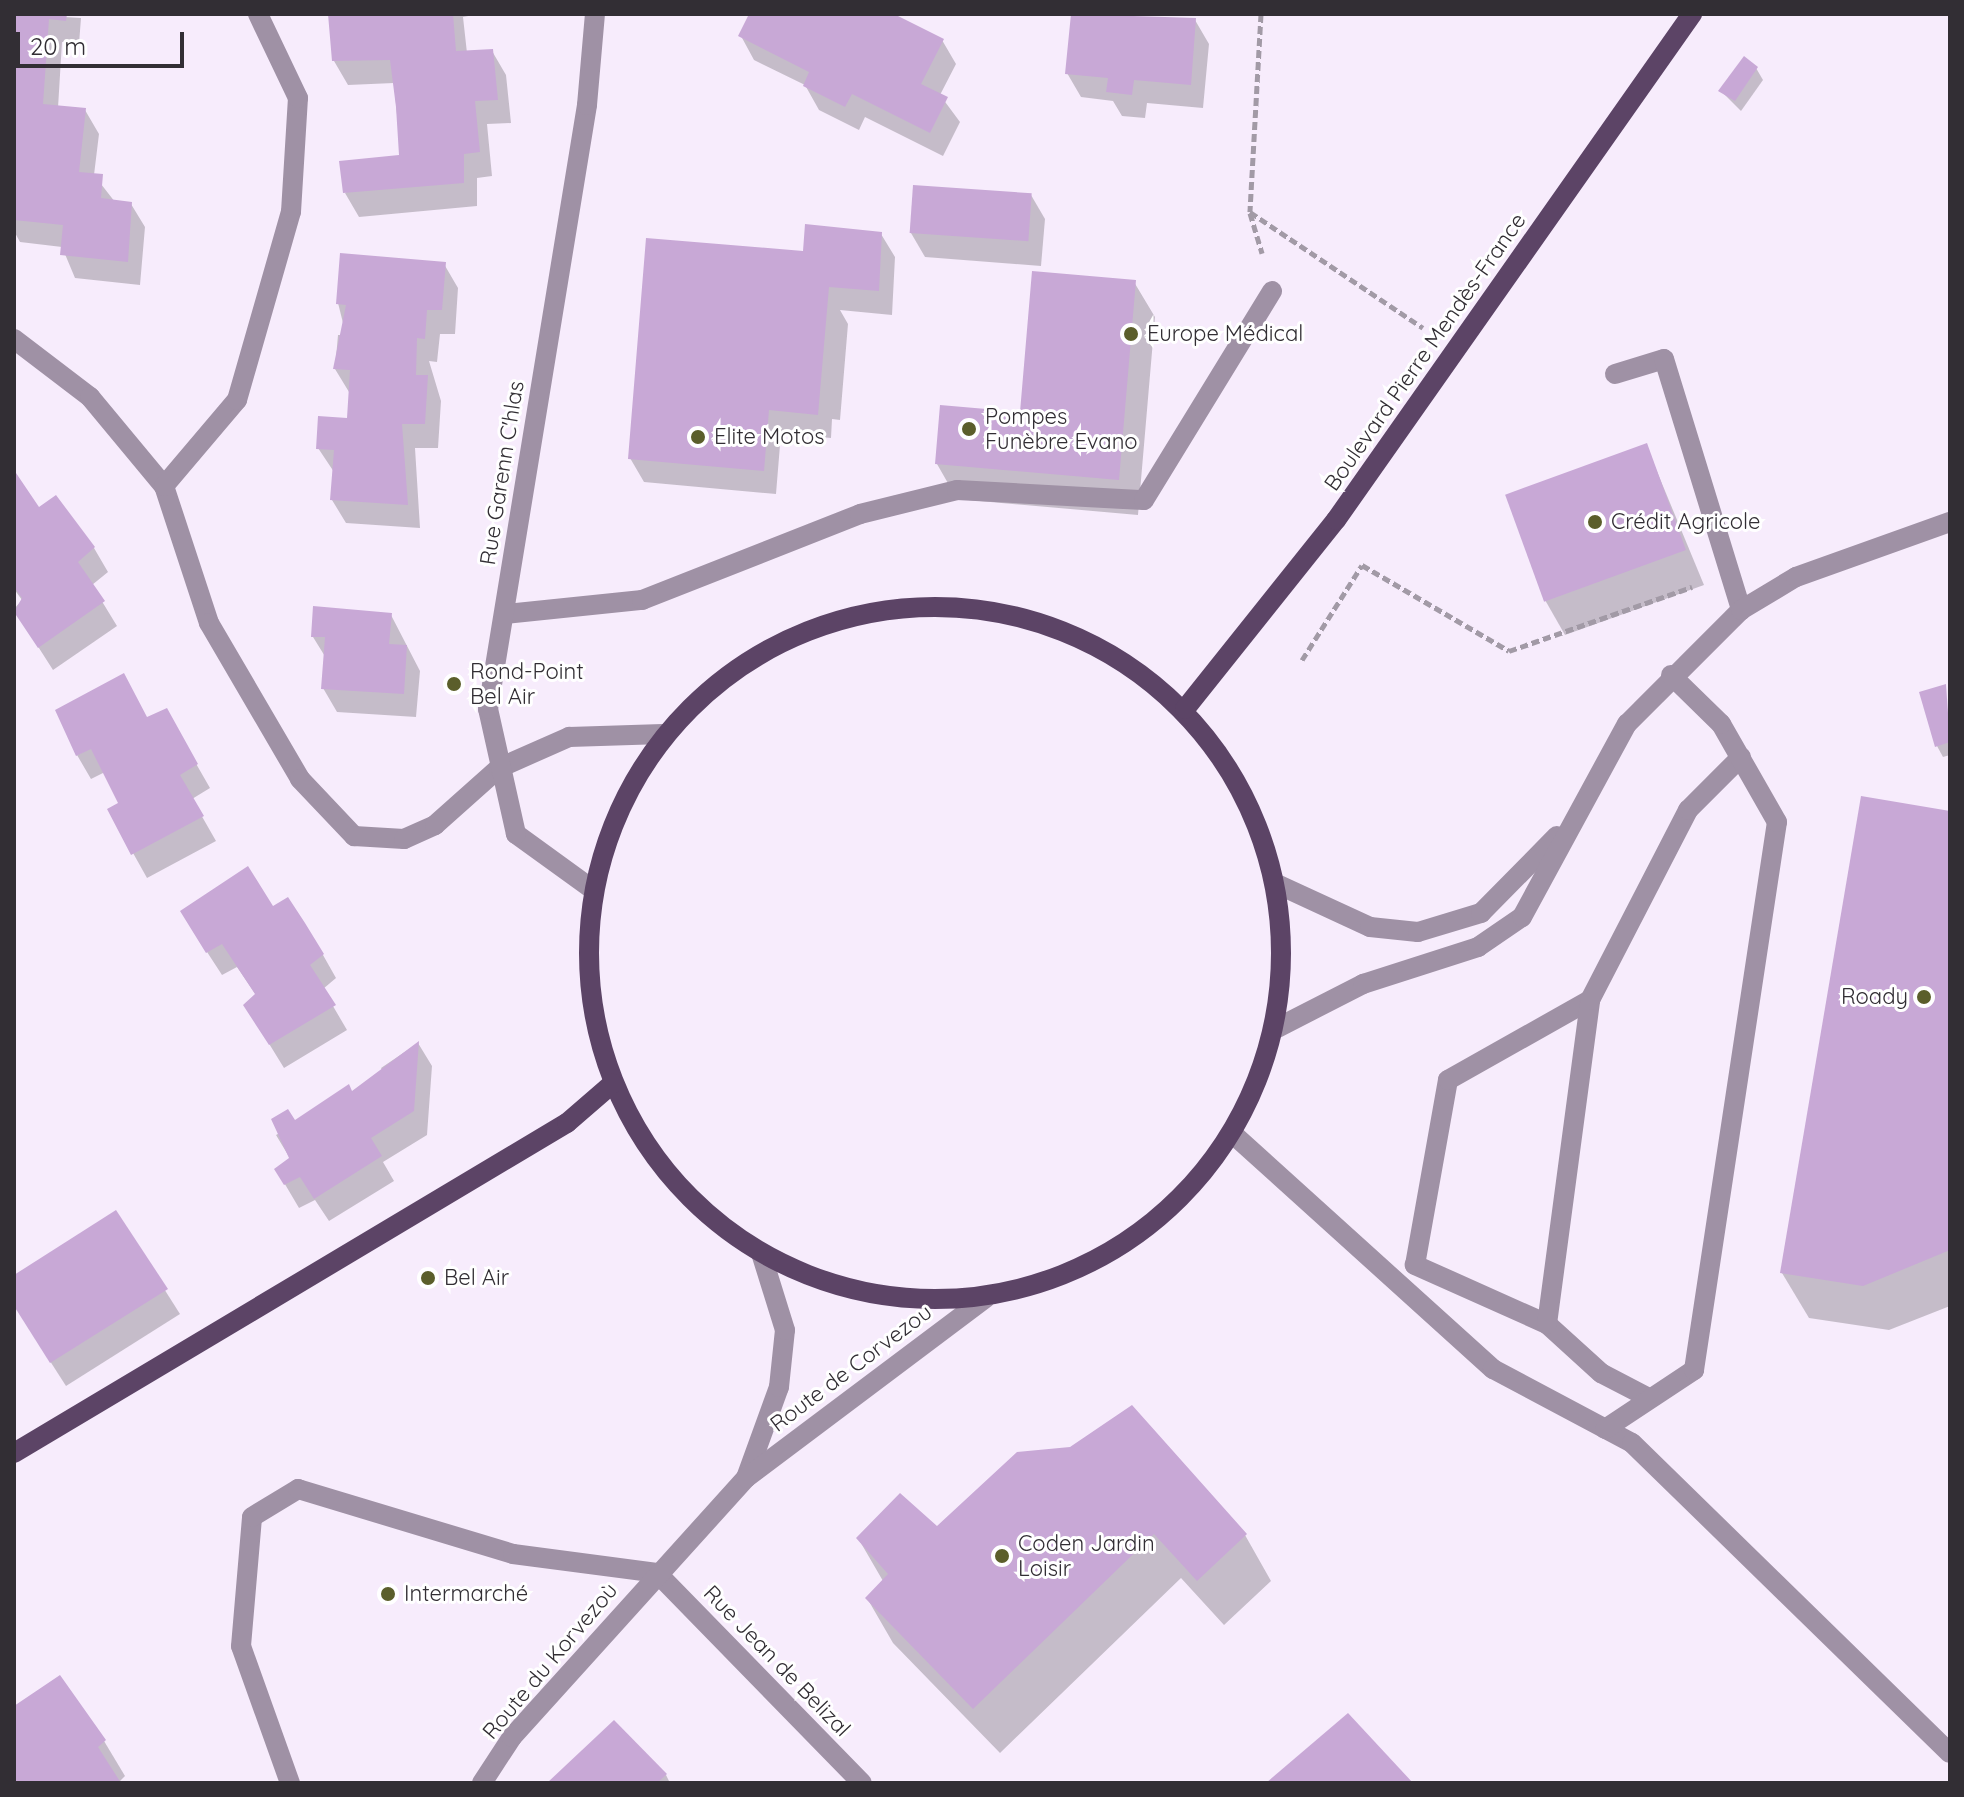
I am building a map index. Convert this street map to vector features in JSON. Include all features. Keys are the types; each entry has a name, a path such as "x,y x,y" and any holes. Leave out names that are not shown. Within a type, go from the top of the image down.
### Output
{"main road":[{"name":"Boulevard Pierre Mendès-France","path":"1185,709 1336,520 1692,14"},
{"path":"978,607 1076,635 1185,709 1245,790 1279,885 1277,1028 1234,1135 1169,1213 1084,1269 986,1298 871,1296 762,1256 673,1183 612,1084 588,988 592,889 618,807 663,734 752,656 860,612 978,607"},
{"path":"14,1453 567,1123 612,1084"}],"street":[{"path":"164,486 237,400 291,212 298,98 258,14"},
{"name":"Rue Garenn C'hlas","path":"592,889 516,834 488,709 587,105 595,14"},
{"path":"506,614 642,600 860,514 957,490 1144,500 1272,291"},
{"path":"14,339 90,397 164,486 209,623 327,814 354,836 404,839 435,825 499,768 569,737 663,734"},
{"path":"1615,374 1664,359 1726,574 1741,610"},
{"path":"1277,1028 1363,984 1478,947 1522,917 1627,724 1671,675 1741,610 1796,577 1950,522"},
{"path":"1605,1429 1694,1370 1777,822 1721,724 1671,675"},
{"path":"1547,1324 1590,1000 1688,810 1741,757"},
{"path":"1279,885 1370,927 1418,932 1461,923 1481,913 1574,819"},
{"path":"1590,1000 1448,1080 1415,1265 1547,1324 1601,1373 1649,1398"},
{"path":"1234,1135 1493,1369 1632,1443 1950,1753"},
{"name":"Route de Corvezou","path":"746,1478 779,1387 785,1330 762,1256"},
{"name":"Route de Corvezou","path":"657,1573 746,1478 986,1298"},
{"path":"290,1783 241,1646 252,1517 298,1489 513,1554 657,1573"},
{"name":"Route du Korvezoù","path":"482,1783 512,1737 657,1573"},
{"name":"Rue Jean de Belizal","path":"657,1573 862,1783"}],"path":[{"path":"1261,14 1250,212 1457,350"},
{"path":"1302,660 1362,565 1509,651 1726,574"}],"building":[{"path":"14,14 67,14 66,21 49,19 43,104 86,108 79,172 103,174 101,198 132,202 128,262 60,255 63,225 14,220"},
{"path":"328,14 453,14 456,51 493,49 498,100 475,101 480,152 464,154 464,183 343,193 339,161 399,155 396,107 390,60 332,61"},
{"path":"749,14 894,14 944,39 921,84 948,97 930,133 852,94 845,107 803,86 809,72 738,36"},
{"path":"1071,14 1196,18 1191,85 1134,80 1132,95 1106,92 1108,78 1065,74"},
{"path":"1744,56 1758,67 1735,101 1718,91"},
{"path":"913,185 1032,193 1028,241 910,233"},
{"path":"805,224 882,232 879,291 829,287 818,415 769,410 764,471 628,459 646,238 803,251"},
{"path":"340,253 446,262 442,310 427,310 425,339 417,338 416,375 428,375 425,424 402,424 408,505 330,500 334,450 316,449 318,416 347,418 350,370 333,369 346,305 336,304"},
{"path":"1032,271 1136,280 1119,480 935,464 940,405 1020,412"},
{"name":"Crédit Agricole","path":"1647,443 1686,550 1544,602 1505,495"},
{"path":"14,470 39,507 56,495 95,547 78,562 105,601 38,648 14,612 22,598 14,587"},
{"path":"313,606 392,613 389,644 407,645 404,694 321,689 325,637 311,637"},
{"path":"124,673 147,717 167,708 198,764 180,775 204,816 131,855 107,809 118,803 91,749 76,756 55,710"},
{"path":"1946,684 1950,742 1935,747 1919,692"},
{"path":"1861,796 1950,811 1950,1250 1863,1286 1780,1273"},
{"path":"248,866 273,906 288,897 305,923 324,954 310,965 336,1005 269,1045 243,1005 255,994 222,944 206,953 180,911"},
{"path":"419,1041 414,1111 371,1138 382,1156 314,1199 300,1177 284,1185 274,1169 289,1158 271,1119 288,1109 295,1120 349,1084 352,1091"},
{"path":"116,1210 168,1289 50,1363 14,1306 14,1275"},
{"name":"Coden Jardin Loisir","path":"1132,1405 1247,1534 1197,1581 1154,1534 973,1709 865,1598 888,1574 856,1538 900,1493 937,1526 1017,1452 1070,1447"},
{"path":"60,1675 106,1740 98,1747 121,1783 14,1783 14,1706"},
{"path":"1348,1713 1413,1783 1266,1783"},
{"path":"614,1720 667,1774 657,1783 547,1783"}],"place":[{"name":"Europe Médical","path":"1131,334"},
{"name":"Pompes Funèbre Evano","path":"969,429"},
{"name":"Elite Motos","path":"698,437"},
{"name":"Crédit Agricole","path":"1595,522"},
{"name":"Rond-Point Bel Air","path":"454,684"},
{"name":"Roady","path":"1924,997"},
{"name":"Bel Air","path":"428,1278"},
{"name":"Coden Jardin Loisir","path":"1002,1556"},
{"name":"Intermarché","path":"388,1594"}]}
